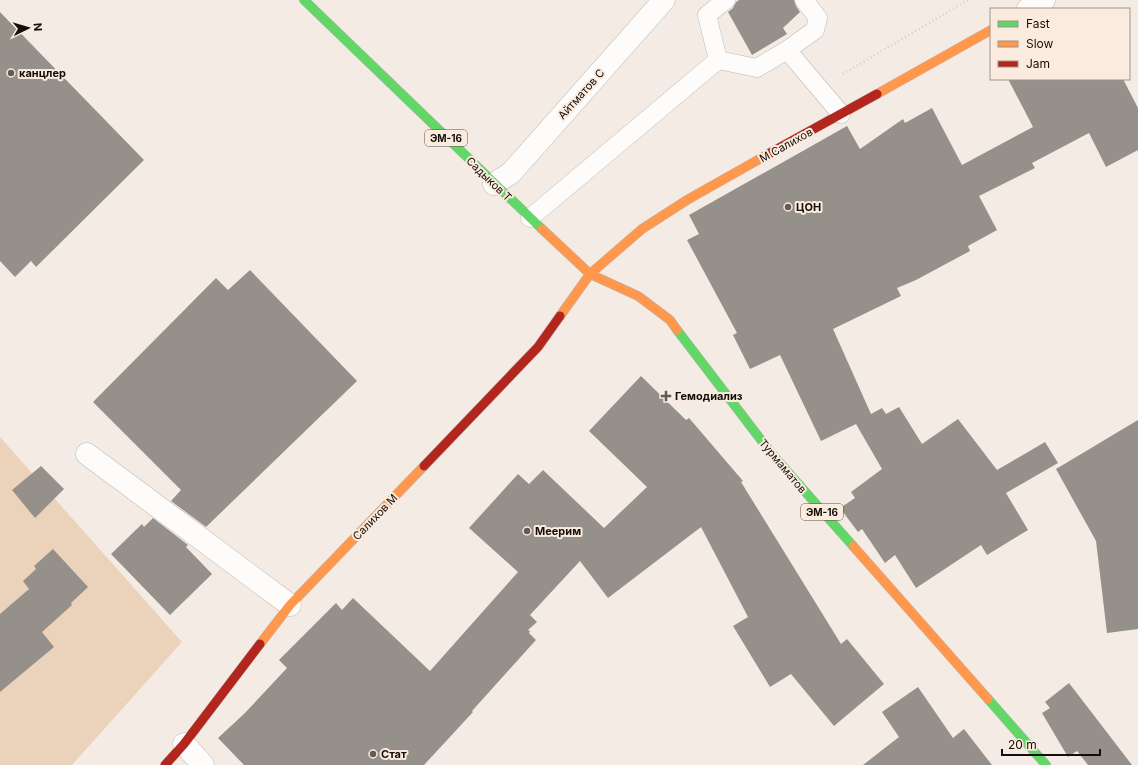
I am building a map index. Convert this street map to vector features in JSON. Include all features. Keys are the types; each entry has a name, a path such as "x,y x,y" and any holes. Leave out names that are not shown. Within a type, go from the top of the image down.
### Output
{"main road":[{"name":"Садыков Т","path":"304,0 494,184 590,274"},
{"name":"М Салихов","path":"590,274 642,229 687,200 990,31"},
{"name":"Салихов М","path":"165,765 184,744 290,604 538,347 590,274"},
{"name":"Турмаматов","path":"590,274 638,296 670,320 771,453 1046,765"}],"street":[{"name":"Айтматов С","path":"494,184 511,173 664,0"},
{"path":"1030,8 1044,0"},
{"path":"88,454 290,604"},
{"path":"184,744 203,765"}],"lane":[{"path":"718,60 707,15 726,0"},
{"path":"718,60 757,68 787,50 815,30 818,18 804,0"},
{"path":"787,50 841,114"},
{"path":"530,218 718,60"}],"path":[{"path":"820,88 968,0"}],"shaded area":[{"path":"0,437 182,642 72,765 0,765"}],"building":[{"path":"739,0 794,0 800,12 783,28 787,34 752,55 728,12"},
{"path":"0,12 144,160 36,267 31,261 15,277 0,261"},
{"path":"1009,80 1124,80 1138,108 1138,150 1106,167 1089,133 1032,163 1035,168 979,196 997,230 968,246 970,251 916,280 897,288 901,296 833,329 871,414 882,408 886,414 899,407 922,444 958,419 997,470 1045,442 1058,463 1006,493 1028,530 987,555 981,545 916,588 895,555 885,563 862,529 858,532 840,508 855,498 851,492 882,469 856,424 821,441 780,355 750,369 733,335 737,333 687,240 699,234 689,215 847,126 860,149 903,119 905,123 932,108 962,165 1033,127"},
{"path":"250,270 357,381 206,527 171,501 181,490 93,402 216,278 228,290"},
{"path":"641,376 686,420 689,418 743,481 741,482 841,644 847,639 884,684 834,726 791,674 770,687 733,626 748,617 701,527 608,598 580,561 530,615 537,622 528,630 536,640 424,765 244,765 218,738 245,713 287,668 279,660 336,603 342,610 353,598 430,671 518,572 469,528 518,474 529,484 543,470 604,528 647,487 589,431"},
{"path":"1138,420 1138,629 1107,633 1096,541 1056,469"},
{"path":"41,466 64,489 35,518 12,490"},
{"path":"153,518 188,545 186,547 212,574 170,615 111,554 142,524 144,527"},
{"path":"53,549 88,587 71,603 72,605 42,632 54,647 0,692 0,614 29,589 23,581 36,569 34,566"},
{"path":"1069,683 1132,765 1088,765 1077,751 1068,757 1042,713 1050,708 1045,702"},
{"path":"918,687 953,738 964,729 992,765 863,765 899,737 882,712"}],"traffic: fast":[{"path":"304,0 542,229"},
{"path":"677,330 771,453 853,546"},
{"path":"988,699 1046,765"}],"traffic: slow":[{"path":"877,94 990,31"},
{"path":"560,316 590,274 642,229 687,200 770,153"},
{"path":"542,229 590,274 638,296 670,320 677,330"},
{"path":"260,644 290,605 424,466"},
{"path":"853,546 988,699"}],"traffic: jam":[{"path":"770,153 877,94"},
{"path":"424,466 538,347 560,316"},
{"path":"165,765 184,744 260,644"}],"place":[{"name":"канцлер","path":"11,73"},
{"name":"ЦОН","path":"788,207"},
{"name":"Гемодиализ","path":"666,396"},
{"name":"Меерим","path":"527,531"},
{"name":"Стат","path":"373,754"}]}
